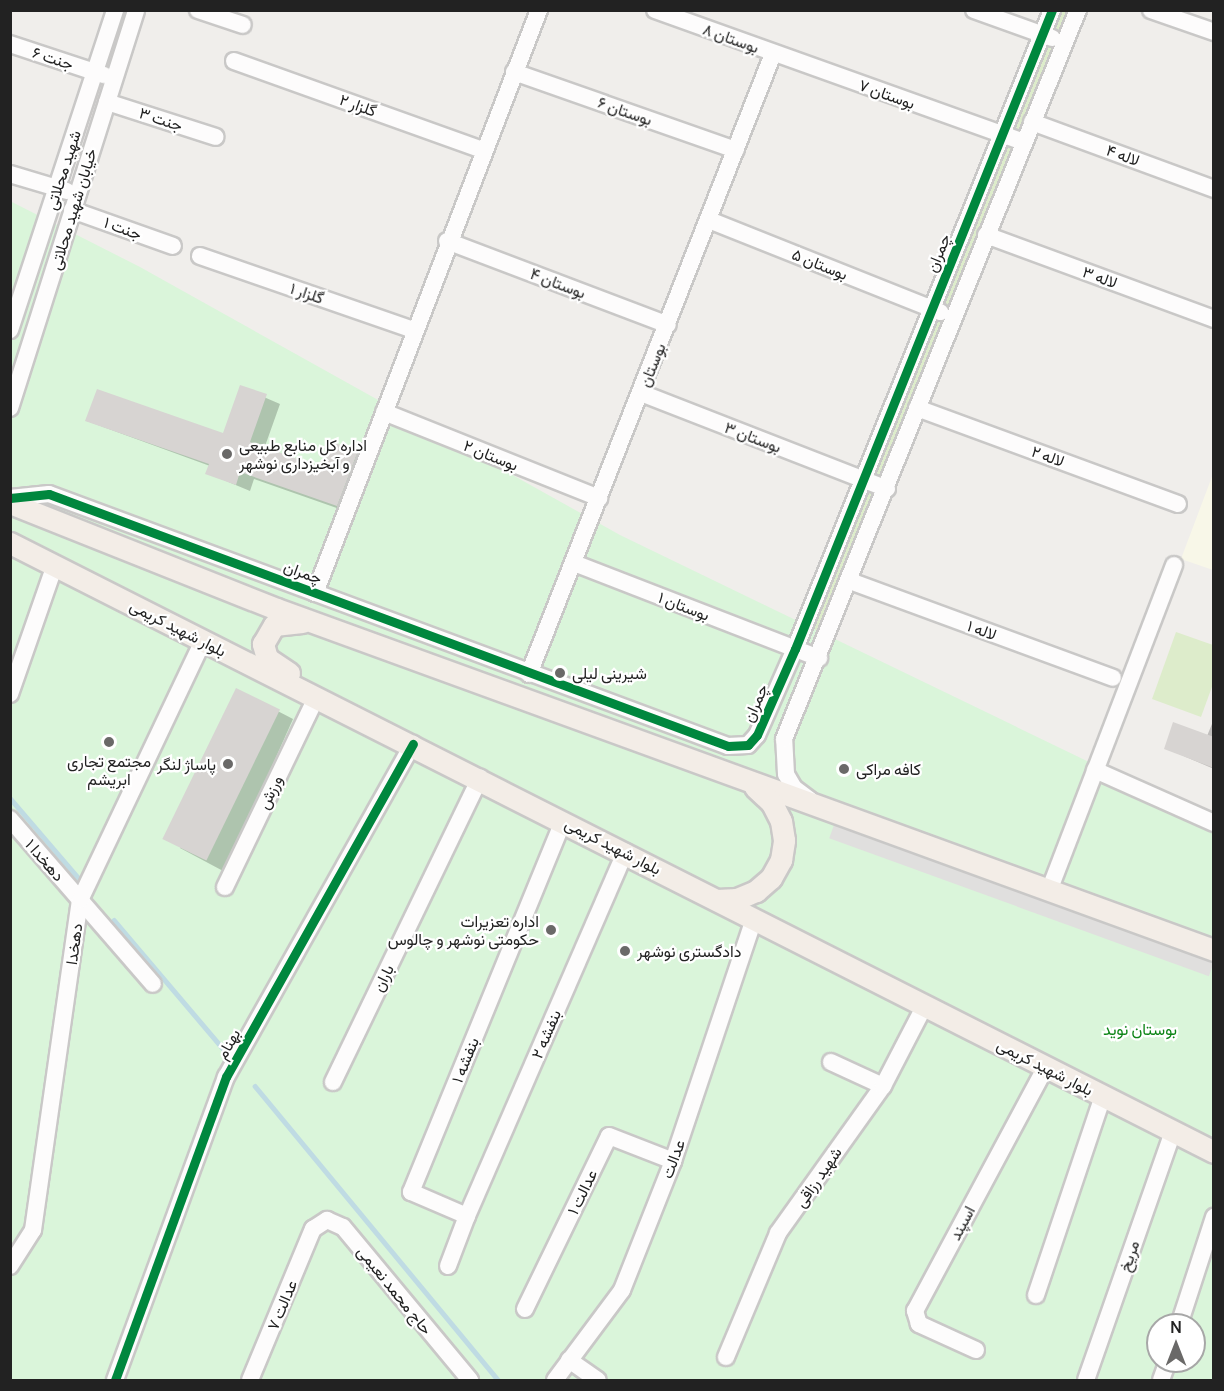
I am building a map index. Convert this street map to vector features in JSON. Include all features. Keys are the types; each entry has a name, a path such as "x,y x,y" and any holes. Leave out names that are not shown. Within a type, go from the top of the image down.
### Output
{"main road":[{"path":"10,503 315,623 1214,950"},
{"name":"بلوار شهید کریمی","path":"10,543 316,698 413,744 1214,1152"},
{"path":"315,623 288,621 274,625 263,644 267,658 330,694 351,714"},
{"path":"717,900 737,899 756,891 771,878 782,850 782,821 772,803 740,778"}],"street":[{"name":"شهید محلاتی","path":"10,330 15,304 57,189 115,10"},
{"name":"خیابان شهید محلاتی","path":"10,408 15,379 40,312 135,10"},
{"path":"198,10 243,25"},
{"path":"315,593 447,241 539,10"},
{"name":"بوستان ۸","path":"655,10 773,54"},
{"path":"974,10 1065,43"},
{"name":"چمران","path":"10,498 49,495 529,674 728,746 742,747 757,735 795,649 1052,10"},
{"path":"818,806 794,788 786,774 782,752 917,408 1078,10"},
{"path":"1151,10 1214,32"},
{"name":"جنت ۶","path":"10,44 114,78"},
{"name":"بوستان ۷","path":"773,54 1024,142"},
{"name":"بوستان","path":"529,674 773,54"},
{"name":"گلزار ۲","path":"234,61 483,150"},
{"name":"بوستان ۶","path":"514,72 736,150"},
{"name":"جنت ۳","path":"107,102 216,137"},
{"name":"لاله ۴","path":"1032,122 1214,189"},
{"name":"جنت ۱","path":"10,174 57,189 75,202 173,246"},
{"name":"بوستان ۵","path":"709,220 953,318"},
{"name":"لاله ۳","path":"986,236 1214,319"},
{"name":"بوستان ۴","path":"447,241 668,325"},
{"name":"گلزار ۱","path":"200,256 414,330"},
{"path":"15,304 40,312"},
{"name":"بوستان ۳","path":"641,393 887,489"},
{"name":"لاله ۲","path":"917,408 1178,504"},
{"name":"بوستان ۲","path":"384,412 599,498"},
{"name":"بوستان ۱","path":"574,563 819,657"},
{"path":"1049,891 1174,565"},
{"path":"10,694 55,566"},
{"name":"لاله ۱","path":"850,581 1113,678"},
{"name":"دهخدا","path":"10,1266 33,1230 80,900 203,641"},
{"name":"ورزش","path":"225,887 316,698"},
{"name":"بهنام","path":"116,1380 226,1077 413,744"},
{"path":"1095,770 1214,823"},
{"name":"باران","path":"333,1082 480,778"},
{"name":"دهخدا ۱","path":"10,819 153,984"},
{"name":"بنفشه ۱","path":"467,1216 411,1192 563,821"},
{"name":"بنفشه ۲","path":"467,1216 625,852"},
{"name":"عدالت","path":"555,1380 622,1290 673,1161 754,919"},
{"name":"شهید رزاقی","path":"726,1357 778,1233 883,1086 925,1005"},
{"path":"831,1062 883,1086"},
{"name":"اسپند","path":"976,1350 919,1324 915,1311 1046,1067"},
{"path":"1036,1294 1103,1096"},
{"name":"مریخ","path":"1086,1380 1173,1131"},
{"name":"عدالت ۱","path":"525,1309 609,1136 673,1161"},
{"path":"448,1266 467,1216"},
{"path":"1183,1313 1214,1217"},
{"name":"حاج محمد نعیمی","path":"313,1229 327,1220 344,1227 470,1380"},
{"name":"۷ عدالت","path":"250,1380 313,1229"},
{"path":"569,1360 598,1380"}],"shaded area":[{"path":"1213,474 1213,570 1181,559"},
{"path":"834,825 1214,963 1209,976 829,838"}],"green space":[{"path":"1054,11 1076,11 1064,41 1045,34"},
{"path":"1043,37 1063,44 1029,143 1009,136"},
{"path":"1002,136 1022,143 961,319 941,312"},
{"name":"بوستان نوید","path":"10,201 140,267 620,535 1213,822 1213,1380 11,1380"},
{"path":"932,311 951,318 889,488 870,481"},
{"path":"865,482 886,490 821,657 801,649"},
{"path":"1176,632 1213,645 1213,684 1201,717 1152,699"}],"building":[{"path":"240,385 267,394 250,442 323,468 332,442 358,451 337,506 240,472 236,485 205,474 209,464 85,421 97,389 223,433"},
{"name":"پاساژ لنگر","path":"236,688 280,709 206,860 162,839"},
{"path":"1173,722 1214,737 1214,768 1164,749"}],"waterway":[{"path":"10,798 82,882"},
{"path":"114,920 231,1058"},
{"path":"255,1086 498,1380"}],"cycle path":[{"path":"10,498 49,494 728,746 748,745 757,735 795,649 1052,10"},
{"path":"115,1380 226,1077 413,744"}],"place":[{"name":"اداره كل منابع طبيعی و آبخيزداری نوشهر","path":"227,454"},
{"name":"شیرینی لیلی","path":"560,673"},
{"name":"مجتمع تجاری ابریشم","path":"109,742"},
{"name":"پاساژ لنگر","path":"228,764"},
{"name":"کافه مراکی","path":"844,769"},
{"name":"اداره تعزیرات حکومتی نوشهر و چالوس","path":"551,930"},
{"name":"دادگستری نوشهر","path":"625,951"}]}
